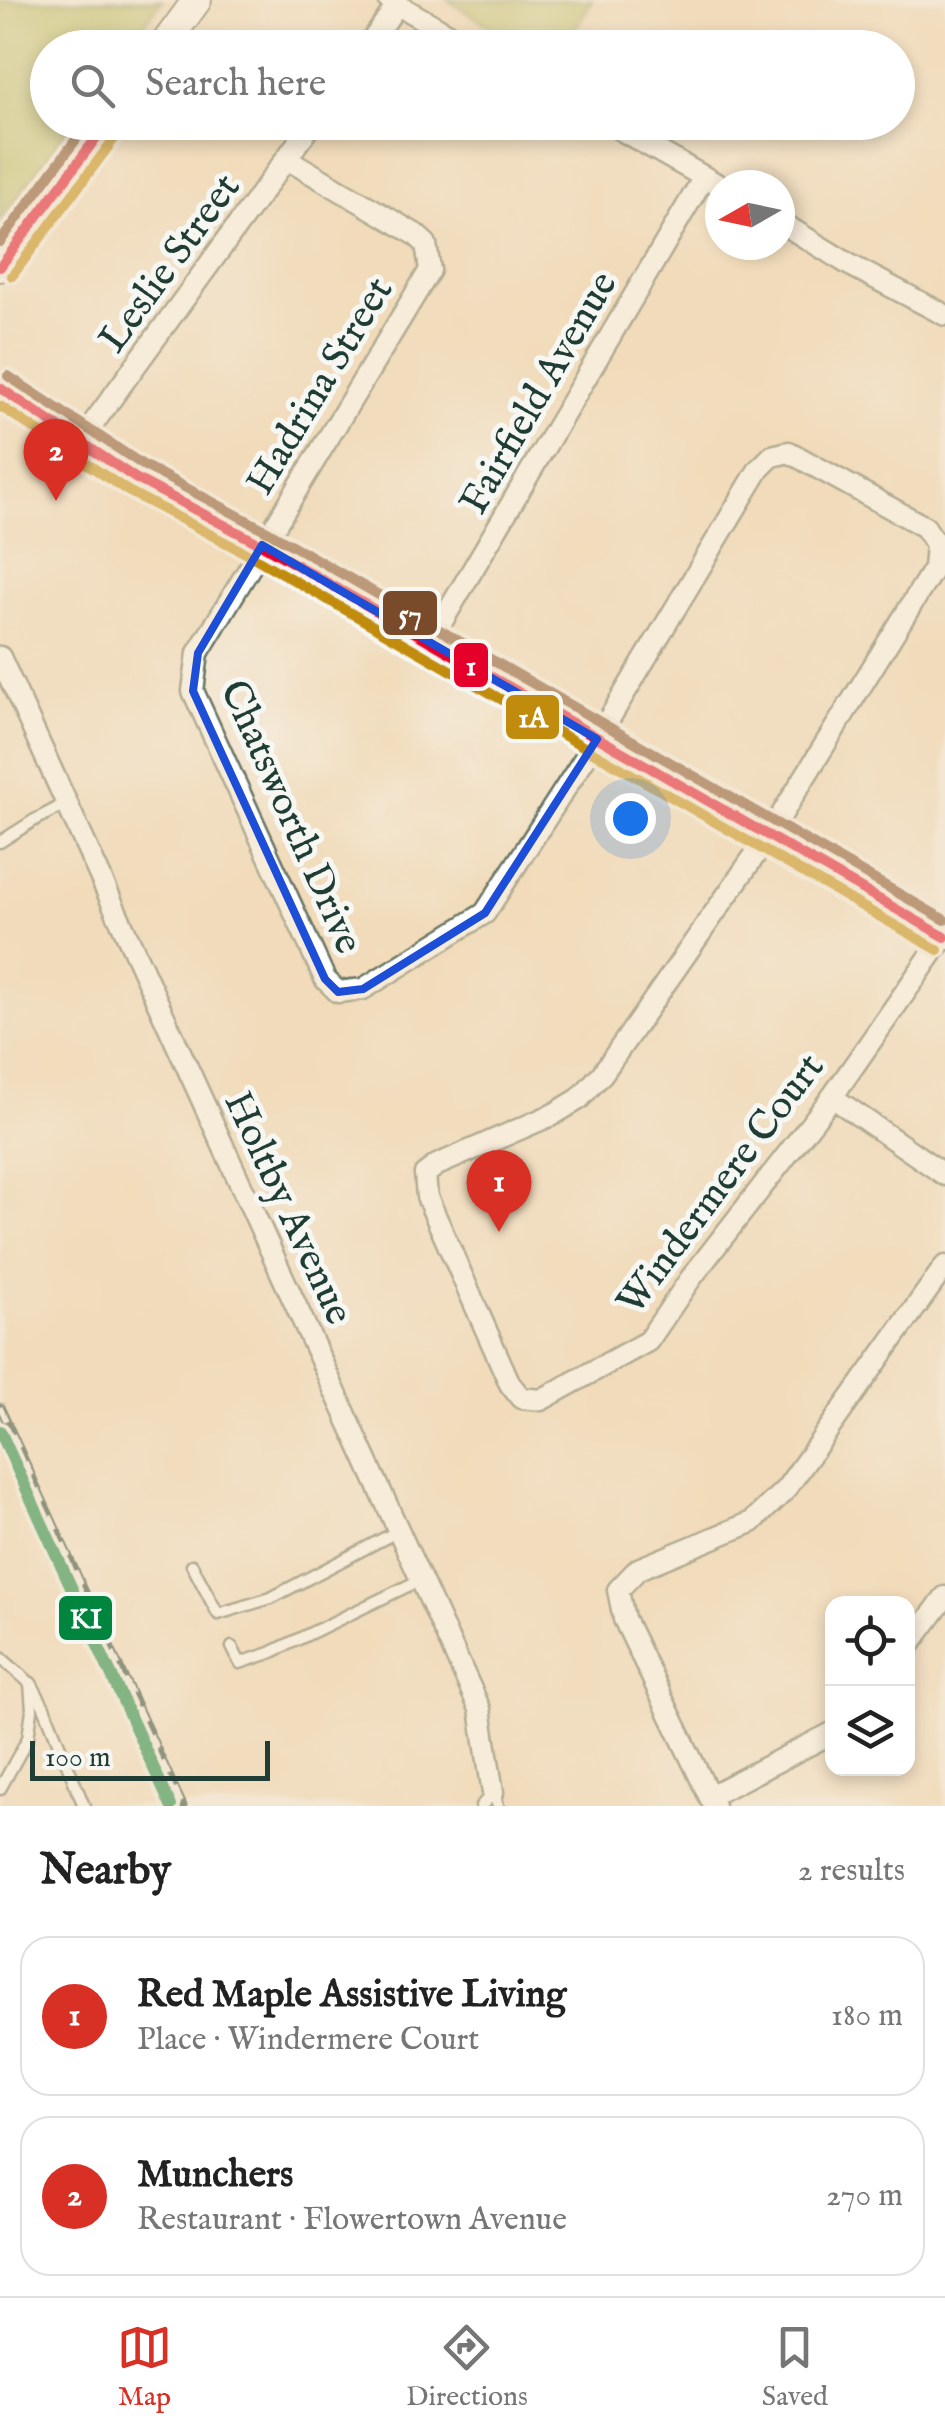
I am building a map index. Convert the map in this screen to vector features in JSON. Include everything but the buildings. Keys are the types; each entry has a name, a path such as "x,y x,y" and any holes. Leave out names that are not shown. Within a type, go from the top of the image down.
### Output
{"main road":[{"path":"175,30 197,0"},
{"path":"0,267 95,140"}],"street":[{"path":"377,30 393,3 441,30"},
{"name":"Leslie Street","path":"79,443 300,140"},
{"path":"638,140 705,178"},
{"name":"Hadrina Street","path":"262,545 430,270 426,244 414,234 287,159"},
{"name":"Fairfield Avenue","path":"430,642 705,193"},
{"path":"795,231 945,316"},
{"path":"0,388 135,478 262,545 945,936"},
{"path":"596,739 759,469 772,456 788,452 891,508 925,527 936,544 934,568 769,835"},
{"name":"Chatsworth Drive","path":"262,545 198,653 194,691 324,980 338,992 363,989 485,913 596,739"},
{"name":"Holtby Avenue","path":"0,657 480,1708 491,1802"},
{"name":"Windermere Court","path":"769,835 602,1074 579,1100 425,1174 427,1196 510,1384 521,1398 540,1400 648,1340 691,1278 832,1098 945,936"},
{"path":"832,1098 945,1175"},
{"path":"825,1737 712,1801 624,1619 618,1590 638,1569 752,1522 786,1489 945,1266"},
{"path":"915,1638 945,1597"}],"lane":[{"path":"0,842 66,803"},
{"path":"192,1565 218,1614 271,1598 399,1530"},
{"path":"232,1647 240,1664 421,1579"},
{"path":"0,1657 30,1683 44,1707 81,1804"},
{"path":"0,1789 28,1738 30,1683"}],"highlighted area":[{"path":"262,545 597,739 485,913 363,989 338,992 325,979 193,691 198,653"}],"green space":[{"path":"0,0 162,0 140,30 30,30 30,140 60,140 0,221"},
{"path":"448,0 592,0 574,30 496,30"}],"railway":[{"path":"0,1407 183,1806"}],"transit line":[{"name":"57","path":"0,242 76,140"},
{"name":"1","path":"0,267 95,140"},
{"name":"1A","path":"12,276 113,140"},
{"name":"57","path":"8,376 143,465 269,532 945,920"},
{"name":"1","path":"0,388 135,478 262,545 945,937"},
{"name":"1A","path":"0,406 128,491 255,558 938,950"},
{"name":"KI","path":"0,1431 171,1806"}],"place":[{"name":"Munchers","path":"56,501"},
{"name":"Red Maple Assistive Living","path":"499,1232"}]}
